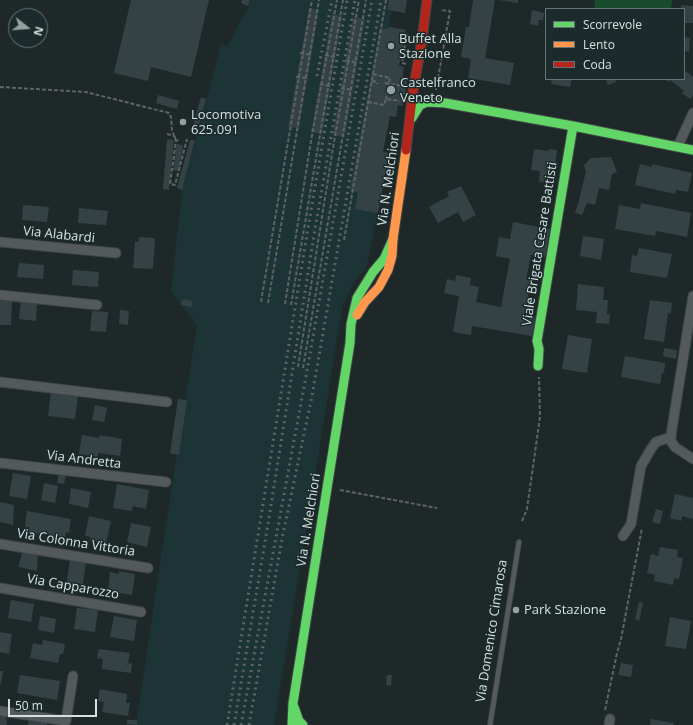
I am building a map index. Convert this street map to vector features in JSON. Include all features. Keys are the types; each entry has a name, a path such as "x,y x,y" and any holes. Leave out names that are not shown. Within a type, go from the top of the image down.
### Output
{"street":[{"name":"Via N. Melchiori","path":"350,342 357,316 365,302 378,287 388,270 392,256 393,239 410,123 413,91 418,69 426,0"},
{"name":"Via N. Melchiori","path":"410,123 417,108 427,102 419,83 418,69"},
{"path":"427,102 445,103 693,150"},
{"path":"678,146 693,113"},
{"name":"Viale Brigata Cesare Battisti","path":"538,366 539,349 537,341 572,126"},
{"name":"Via N. Melchiori","path":"292,725 293,703 350,342 351,324 357,298 373,272 384,259 393,239"},
{"name":"Via Alabardi","path":"0,242 116,253"},
{"path":"0,295 98,305"},
{"path":"693,301 671,428 671,441 675,446 693,459"},
{"path":"0,382 168,402"},
{"path":"623,536 631,524 641,466 656,442 671,437"},
{"name":"Via Andretta","path":"0,463 166,482"},
{"name":"Via Colonna Vittoria","path":"0,544 148,568"},
{"name":"Via Capparozzo","path":"0,588 141,612"},
{"path":"0,711 66,721 73,676"},
{"path":"293,703 299,721 303,725"}],"lane":[{"name":"Via Domenico Cimarosa","path":"490,725 519,542"}],"path":[{"path":"261,302 301,53 312,0"},
{"path":"268,303 311,55 319,0"},
{"path":"285,304 320,84 337,0"},
{"path":"291,305 343,0"},
{"path":"298,367 342,88 359,0"},
{"path":"303,368 352,90 366,0"},
{"path":"344,240 386,0"},
{"path":"436,90 450,11 440,10"},
{"path":"407,32 402,63 409,64"},
{"path":"301,53 311,55"},
{"path":"326,55 334,57"},
{"path":"347,61 356,62"},
{"path":"368,102 384,105 387,83 390,78 373,74"},
{"path":"297,77 306,78"},
{"path":"372,81 377,82 377,84"},
{"path":"387,83 404,86"},
{"path":"320,84 329,86"},
{"path":"0,87 86,92 169,113 172,117 172,130 176,142 170,184 175,185 187,138"},
{"path":"342,88 352,90"},
{"path":"386,98 402,101"},
{"path":"167,134 174,136 178,141"},
{"path":"522,521 527,509 540,417 538,366"},
{"path":"335,489 437,508"},
{"path":"605,711 621,638 642,526"}],"shaded area":[{"path":"252,0 393,0 389,27 406,30 399,66 404,67 396,117 390,116 383,152 389,153 368,260 365,270 354,282 343,304 274,725 136,725 197,326 171,292 182,190 221,45 227,46"}],"green space":[{"path":"595,0 672,0 671,8 594,8"}],"building":[{"path":"131,0 209,0 191,77 151,67 148,81 114,73"},
{"path":"242,0 250,0 248,6 241,3"},
{"path":"389,0 407,0 405,13 388,10"},
{"path":"473,0 495,0 485,58 514,63 510,85 468,78 471,59 461,57 466,27 469,27"},
{"path":"499,0 518,0 518,3"},
{"path":"681,5 693,6 693,23 685,23 685,8 681,8"},
{"path":"309,8 319,10 299,128 288,127"},
{"path":"532,10 544,13 543,20 539,20 538,26 530,24"},
{"path":"332,14 342,16 322,134 311,132"},
{"path":"353,17 365,19 345,137 333,135"},
{"path":"389,27 406,30 399,66 404,67 402,80 407,81 403,106 398,105 396,117 390,116 383,152 389,153 378,213 355,209 358,192 350,191 380,28 388,29"},
{"path":"685,37 690,38 689,52 685,51"},
{"path":"685,71 693,77 693,95 690,99 682,93 684,91 670,80 685,80"},
{"path":"552,80 572,80 570,87 551,84"},
{"path":"606,80 615,80 616,82 608,85"},
{"path":"158,95 179,101 177,109 156,103"},
{"path":"201,97 206,99 197,131 192,129"},
{"path":"167,139 174,140 169,190 163,189"},
{"path":"190,140 195,140 182,190 177,188"},
{"path":"177,144 183,145 179,171 173,170"},
{"path":"534,149 548,151 549,149 557,150 553,183 539,182 540,171 531,170"},
{"path":"611,157 617,172 612,174 609,190 599,188 595,205 587,203 582,215 575,213 586,171 584,165 591,158"},
{"path":"640,164 652,167 652,164 692,173 688,192 676,190 675,194 635,185"},
{"path":"461,186 476,215 463,222 458,212 438,223 429,207 449,196 447,192"},
{"path":"641,203 691,213 687,237 656,231 655,236 615,229 619,205 640,209"},
{"path":"23,205 49,207 47,222 22,220"},
{"path":"79,208 108,211 106,225 78,223"},
{"path":"513,222 550,229 545,257 531,255 526,280 531,280 524,316 535,317 532,336 472,326 471,335 453,332 459,296 444,293 447,279 455,281 456,275 471,278 470,285 479,287 476,302 501,307 510,259 496,256 499,237 510,239"},
{"path":"583,236 604,239 601,260 580,256"},
{"path":"139,237 155,238 153,269 133,268 135,242 139,242"},
{"path":"639,248 672,254 667,278 630,272 632,255 637,256"},
{"path":"19,263 44,265 43,279 17,277"},
{"path":"73,270 99,272 98,287 72,285"},
{"path":"578,284 604,287 603,300 608,300 607,314 610,314 609,324 596,323 597,312 576,310"},
{"path":"182,299 193,301 191,307 181,305"},
{"path":"0,300 12,300 11,325 0,325"},
{"path":"650,300 672,303 671,314 668,313 664,342 644,339"},
{"path":"21,301 37,302 36,321 19,319"},
{"path":"120,310 129,311 128,325 119,324"},
{"path":"92,311 108,312 106,332 90,331"},
{"path":"568,335 592,339 587,373 562,369"},
{"path":"664,348 677,350 676,359 663,356"},
{"path":"625,356 665,363 664,373 662,372 660,384 621,377"},
{"path":"51,391 78,395 75,419 48,416"},
{"path":"178,399 187,400 179,455 170,453"},
{"path":"95,405 107,408 104,422 92,420"},
{"path":"82,435 99,438 100,435 122,439 120,456 98,453 98,457 79,454"},
{"path":"13,473 31,476 27,499 9,496"},
{"path":"59,473 66,475 64,484 57,483"},
{"path":"44,483 58,486 55,503 41,500"},
{"path":"117,484 149,490 146,509 133,506 132,511 113,508"},
{"path":"71,488 91,492 88,508 69,504"},
{"path":"675,494 693,498 693,519 682,516 681,521 670,518"},
{"path":"0,502 14,505 13,525 0,522"},
{"path":"656,509 663,511 660,524 652,522"},
{"path":"27,511 71,519 69,533 66,532 65,538 28,532 29,527 25,527"},
{"path":"89,516 111,521 106,543 90,540 91,537 85,536"},
{"path":"131,523 151,527 147,547 127,542"},
{"path":"660,547 678,550 677,557 683,558 679,579 674,578 673,585 654,581 655,575 647,573 651,554 658,556"},
{"path":"23,550 38,554 37,571 18,567"},
{"path":"70,560 86,563 83,584 67,582"},
{"path":"119,571 135,574 132,595 108,591 110,572 119,574"},
{"path":"11,600 34,604 31,622 8,618"},
{"path":"639,602 643,603 639,621 635,619"},
{"path":"77,608 98,610 95,632 74,629"},
{"path":"40,616 56,619 54,633 38,630"},
{"path":"114,616 137,620 134,641 110,637"},
{"path":"670,617 691,621 686,649 665,646"},
{"path":"0,632 12,634 9,654 0,652"},
{"path":"43,640 65,644 63,654 60,654 58,663 30,658 33,643 42,645"},
{"path":"99,649 130,653 128,663 132,664 131,673 102,669 103,659 97,658"},
{"path":"621,663 633,665 631,677 618,675"},
{"path":"0,671 3,671 1,684 0,684"},
{"path":"20,675 60,681 57,700 17,693"},
{"path":"387,675 392,675 391,686 386,685"},
{"path":"100,689 127,694 126,703 130,703 128,716 102,712 104,702 98,701"},
{"path":"0,717 6,717 7,725 0,725"},
{"path":"29,719 48,722 47,725 28,725"},
{"path":"651,719 674,723 673,725 650,725"},
{"path":"127,720 137,720 137,725 127,724"}],"railway":[{"path":"317,76 332,0"},
{"path":"227,725 308,228 347,0"},
{"path":"234,725 315,229 355,0"},
{"path":"241,725 307,371 372,0"},
{"path":"249,725 282,539 312,396 381,0"}],"traffic: fast":[{"path":"412,118 420,105 427,102 445,103 573,126 693,150"},
{"path":"538,366 539,349 537,341 573,126"},
{"path":"292,725 293,703 350,343 351,324 357,298 373,272 384,259 393,239"},
{"path":"294,707 299,721 303,725"}],"traffic: slow":[{"path":"357,315 365,302 379,287 388,270 392,256 393,239 406,150"}],"traffic: jam":[{"path":"406,150 413,91 427,0"}],"place":[{"name":"Buffet Alla Stazione","path":"391,46"},
{"name":"Castelfranco Veneto","path":"391,90"},
{"name":"Locomotiva 625.091","path":"183,122"},
{"name":"Park Stazione","path":"516,610"}]}
